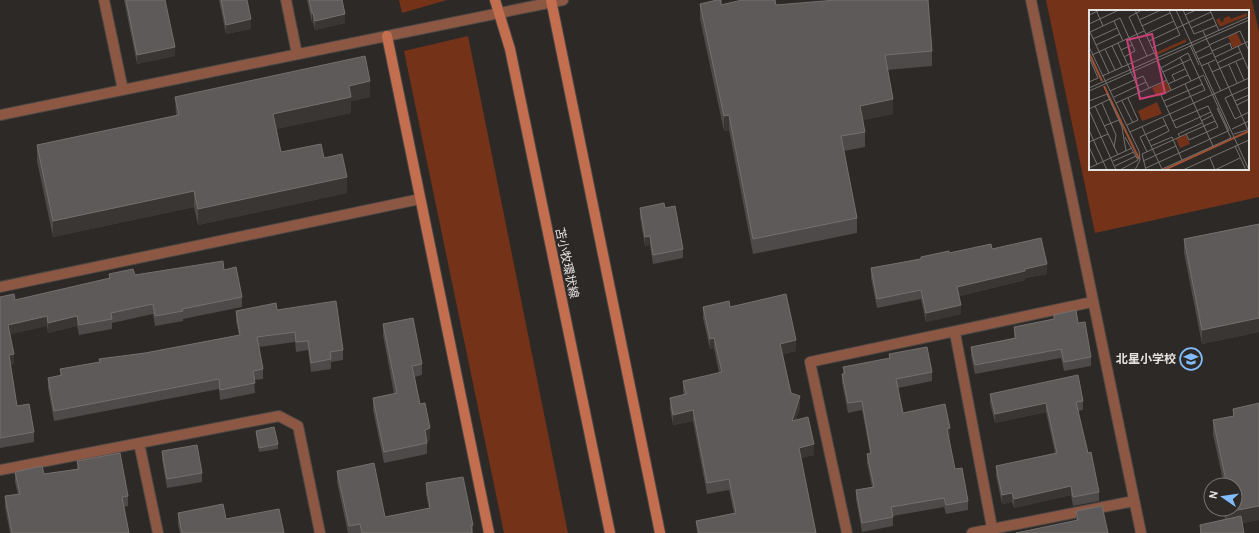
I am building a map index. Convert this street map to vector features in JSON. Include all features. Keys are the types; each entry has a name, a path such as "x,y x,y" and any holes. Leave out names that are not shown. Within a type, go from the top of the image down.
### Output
{"main road":[{"name":"苫小牧環状線","path":"495,0 510,49 610,533"},
{"path":"551,1 660,533"},
{"path":"387,36 489,533"}],"street":[{"path":"104,0 123,90"},
{"path":"286,0 297,54"},
{"path":"0,115 551,1 563,0"},
{"path":"1031,0 1092,302 1141,533"},
{"path":"0,287 420,199"},
{"path":"847,533 810,362 955,333 1092,302"},
{"path":"955,333 993,531"},
{"path":"0,470 279,416 298,426 320,533"},
{"path":"139,443 158,533"},
{"path":"972,533 993,531 1134,501"}],"shaded area":[{"path":"399,0 447,0 402,13"},
{"path":"1046,0 1252,0 1259,32 1259,197 1095,233"},
{"path":"468,36 568,533 504,533 404,51"}],"building":[{"path":"126,0 165,0 175,47 137,55"},
{"path":"221,0 247,0 251,19 226,25"},
{"path":"309,0 342,0 345,14 315,21"},
{"path":"721,0 721,5 742,0 775,0 776,5 836,0 928,0 932,51 885,55 893,99 860,106 865,132 841,136 857,218 753,239 729,115 724,116 700,4"},
{"path":"365,56 370,81 349,86 351,97 273,114 281,152 321,144 324,158 342,154 347,177 198,209 194,191 53,221 37,145 179,115 175,97"},
{"path":"664,203 665,208 675,206 683,249 653,255 650,236 645,237 640,208"},
{"path":"1259,224 1259,318 1202,330 1184,239"},
{"path":"1041,238 1047,264 1025,269 1025,271 957,287 961,305 926,313 921,290 877,299 871,268 921,259 921,257 949,251 949,253 991,244 992,249"},
{"path":"223,261 224,270 236,267 242,297 155,316 153,304 111,313 112,319 79,325 77,316 48,323 47,316 8,325 14,354 9,355 17,406 29,404 34,432 0,438 0,297 14,294 15,300 110,278 109,274 133,269 135,275"},
{"path":"786,294 796,340 780,344 791,393 800,396 792,421 808,417 814,444 799,448 816,533 699,533 696,521 736,513 729,479 707,483 693,410 673,415 670,398 686,394 683,381 722,372 714,338 710,339 703,307 729,301 730,307"},
{"path":"336,301 343,350 330,352 331,359 311,363 308,341 296,342 295,332 257,337 263,369 253,371 255,383 220,390 219,379 54,411 48,378 62,375 60,369 100,362 99,359 145,353 240,335 236,311 276,303 277,310"},
{"path":"1076,310 1078,323 1085,322 1091,357 1064,362 1061,349 975,365 971,347 1016,338 1014,327 1054,319 1054,315"},
{"path":"413,318 422,364 412,366 420,404 425,403 430,428 425,430 427,443 384,452 373,398 397,393 383,324"},
{"path":"927,347 932,372 896,379 903,413 945,404 950,428 947,429 955,469 962,468 968,501 946,505 944,498 891,507 893,517 862,523 856,490 874,487 867,454 871,453 862,401 848,403 842,374 845,374 843,367 890,358 889,354"},
{"path":"1078,375 1083,401 1076,402 1088,453 1091,452 1099,492 1073,497 1071,486 1014,499 1012,493 1002,495 996,466 1057,453 1046,403 995,414 990,394"},
{"path":"1259,403 1259,506 1243,509 1243,477 1225,477 1213,420 1234,416 1233,409"},
{"path":"274,427 278,444 259,448 256,431"},
{"path":"197,445 202,473 167,479 162,451"},
{"path":"120,453 128,496 122,497 129,533 12,533 5,496 20,494 15,472 42,466 44,474 79,469 77,461"},
{"path":"374,463 385,517 430,508 426,483 463,477 473,525 471,525 472,533 362,533 360,524 349,526 337,471"},
{"path":"223,504 226,519 279,509 284,533 182,533 178,513"},
{"path":"1102,506 1108,533 1016,533 1078,520 1076,511"},
{"path":"1241,517 1244,533 1201,533 1200,525"}],"place":[{"name":"北星小学校","path":"1191,359"}]}
